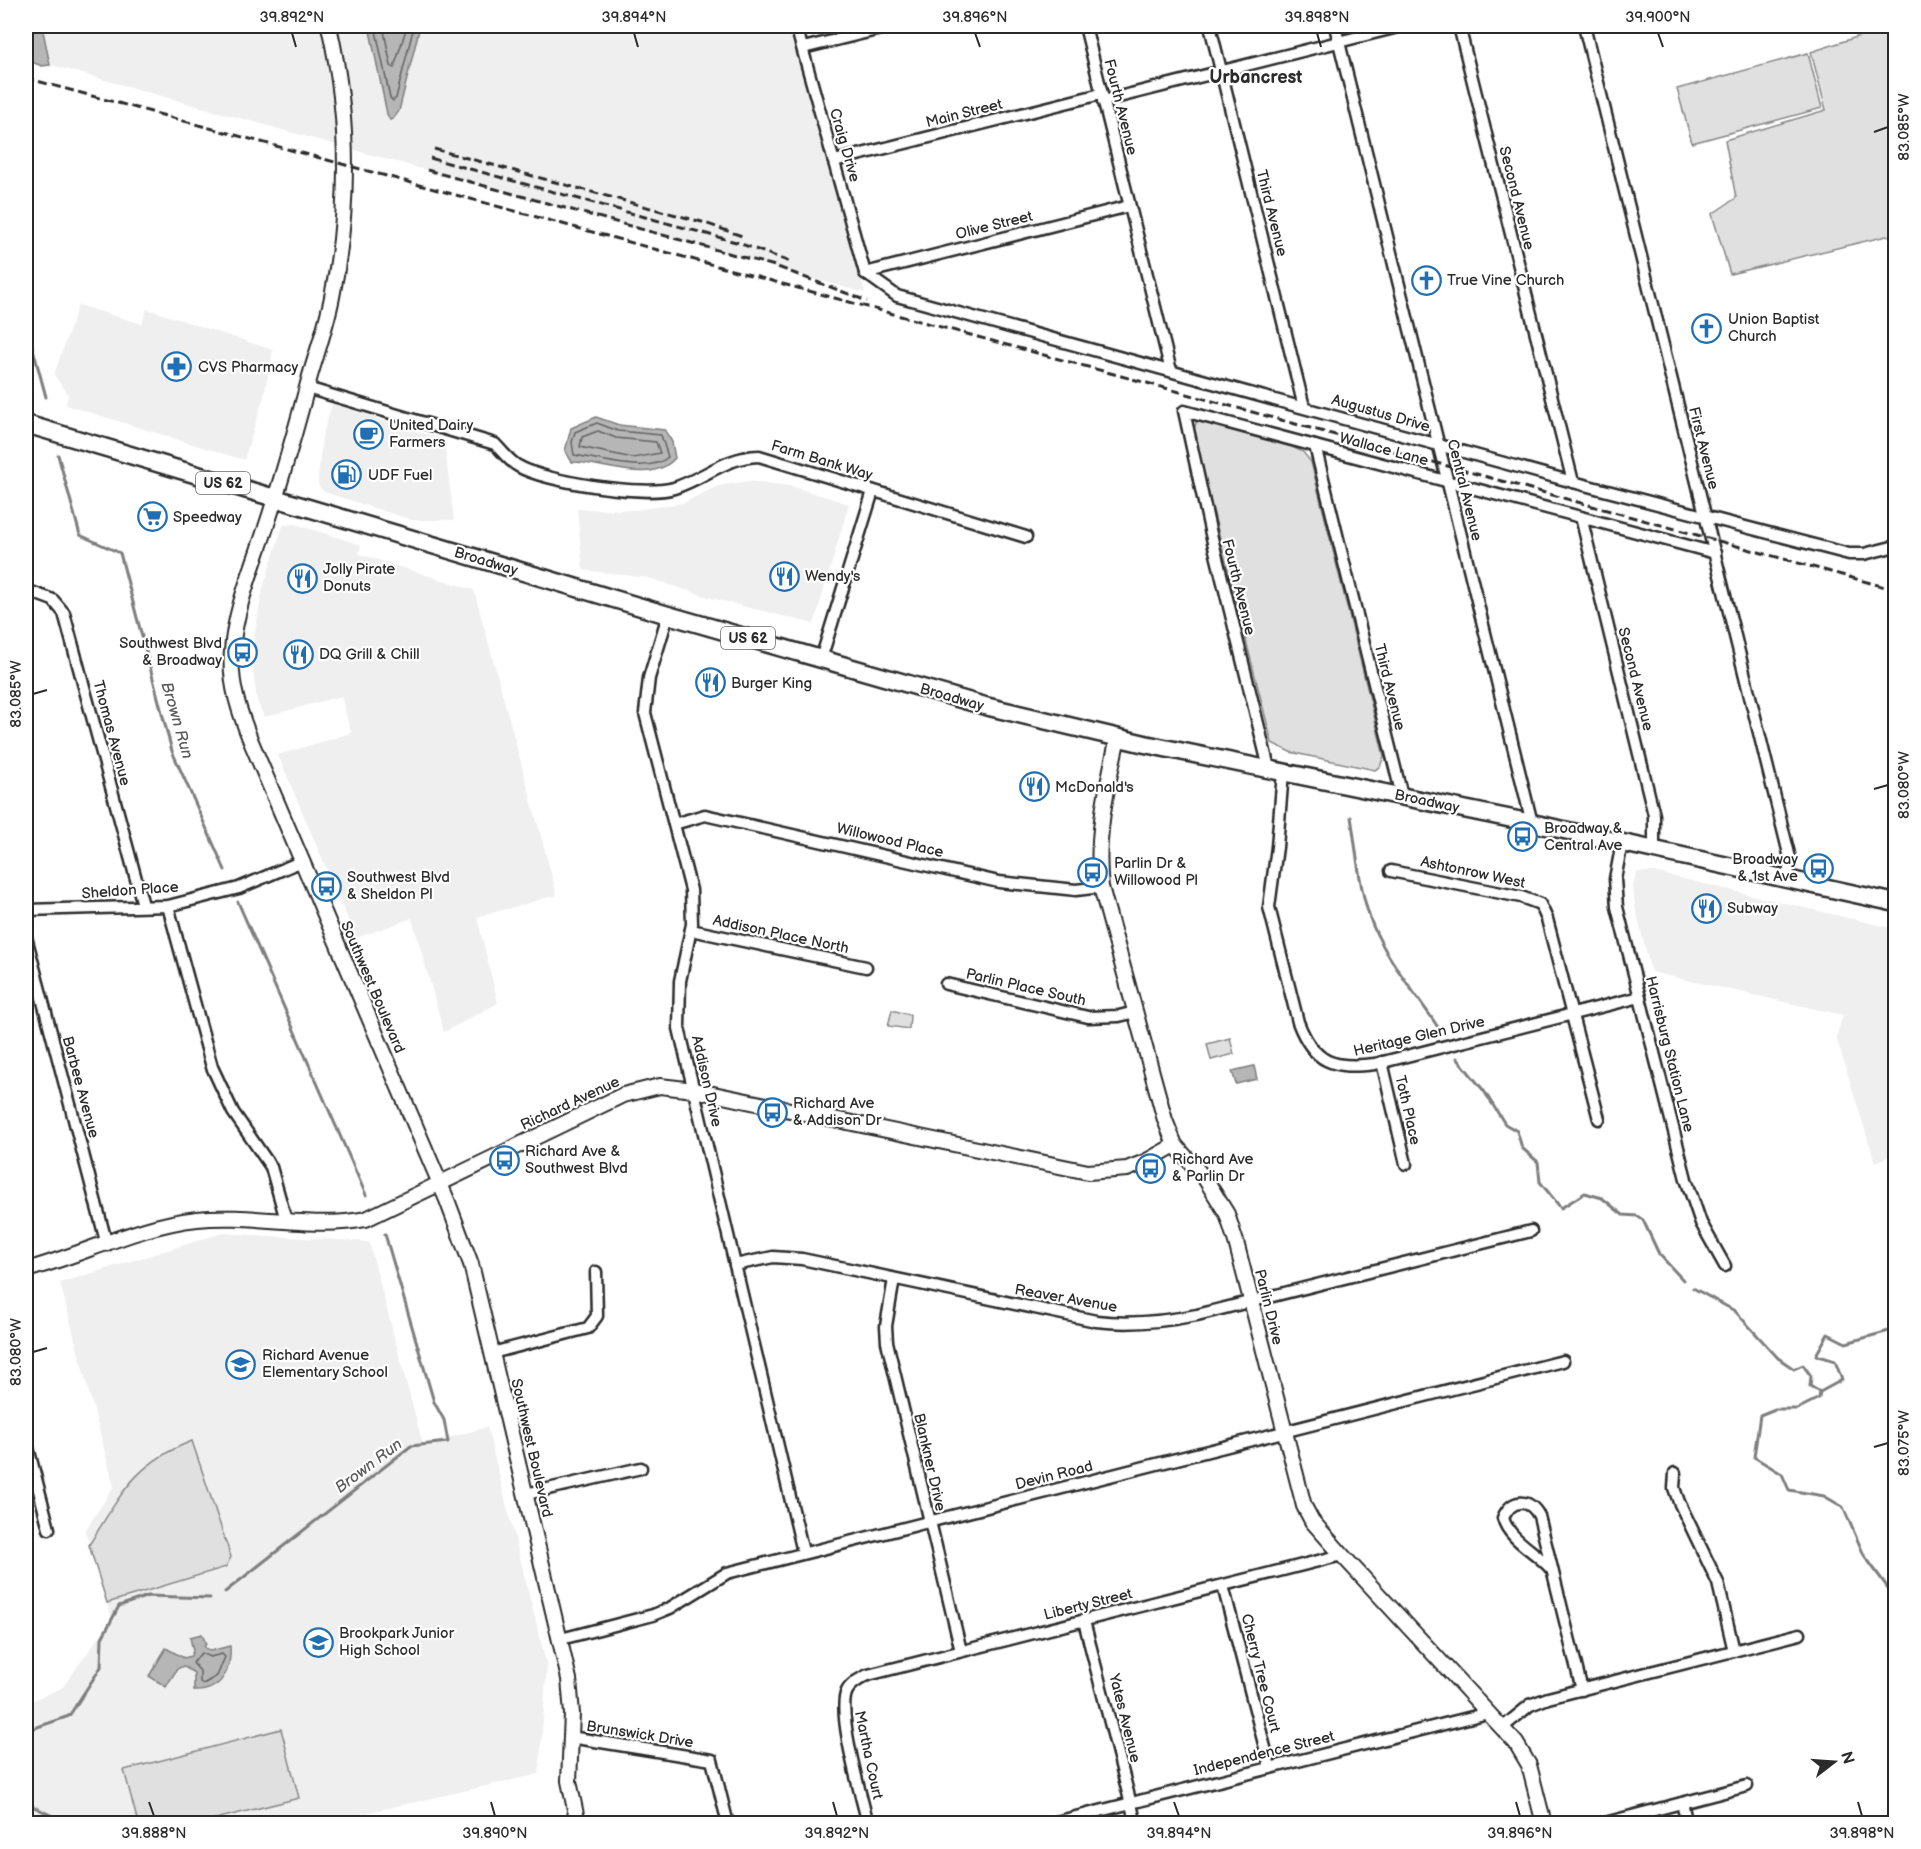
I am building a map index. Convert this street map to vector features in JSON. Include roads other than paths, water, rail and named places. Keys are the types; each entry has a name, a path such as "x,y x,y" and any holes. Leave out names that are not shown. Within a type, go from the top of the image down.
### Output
{"main road":[{"name":"Broadway","path":"26,424 668,615 985,706 1118,737 1532,823 1896,903"}],"street":[{"name":"Southwest Boulevard","path":"329,26 340,82 344,129 344,205 332,298 276,498 238,615 232,652 232,670 240,712 440,1184 471,1264 561,1639 571,1696 569,1781 578,1824"},
{"name":"Craig Drive","path":"796,26 865,273"},
{"path":"803,48 893,26"},
{"name":"Fourth Avenue","path":"1085,26 1171,370"},
{"name":"Third Avenue","path":"1210,26 1304,407"},
{"name":"Central Avenue","path":"1335,26 1532,823"},
{"name":"Main Street","path":"834,161 1221,71 1402,26"},
{"name":"Second Avenue","path":"1459,26 1573,482"},
{"name":"First Avenue","path":"1584,26 1790,858 1788,879"},
{"name":"Olive Street","path":"865,273 1129,206"},
{"name":"Augustus Drive","path":"865,273 897,296 1573,482 1849,554 1864,554 1896,546"},
{"name":"Farm Bank Way","path":"307,388 495,444 517,466 579,483 664,490 677,487 736,458 759,456 1026,537"},
{"name":"Fourth Avenue","path":"1185,411 1210,530 1276,770"},
{"name":"Wallace Lane","path":"1185,411 1715,553"},
{"name":"Third Avenue","path":"1315,446 1402,796"},
{"path":"821,659 873,491"},
{"name":"Second Avenue","path":"1581,517 1654,815 1654,850"},
{"name":"Thomas Avenue","path":"26,590 53,600 64,613 143,905"},
{"name":"Addison Drive","path":"668,615 649,678 645,713 691,890 691,930 678,1003 679,1028 803,1552"},
{"name":"Parlin Drive","path":"1118,737 1101,823 1099,869 1101,887 1156,1092 1175,1144 1206,1180 1227,1214 1304,1506 1312,1521 1342,1555 1520,1748 1529,1765 1544,1824"},
{"name":"Heritage Glen Drive","path":"1276,770 1277,847 1269,907 1304,1040 1324,1059 1335,1065 1348,1067 1382,1062 1640,997"},
{"name":"Willowood Place","path":"674,825 705,815 999,882 1076,891 1101,887"},
{"name":"Harrisburg Station Lane","path":"1622,843 1615,892 1640,997 1692,1197 1701,1223 1725,1266"},
{"name":"Sheldon Place","path":"26,910 168,906 240,888 302,861"},
{"name":"Ashtonrow West","path":"1391,871 1521,897 1540,904 1572,1014"},
{"path":"168,906 212,1067 233,1112 272,1167 286,1220"},
{"name":"Addison Place North","path":"691,930 866,967"},
{"name":"Barbee Avenue","path":"26,937 107,1245"},
{"name":"Parlin Place South","path":"946,984 1088,1017 1119,1016 1135,1012"},
{"path":"1572,1014 1599,1119"},
{"name":"Toth Place","path":"1382,1062 1406,1164"},
{"name":"Richard Avenue","path":"26,1270 161,1226 195,1219 351,1222 366,1219 634,1091 660,1086 694,1090 1088,1172 1116,1172 1127,1169 1146,1162 1175,1144"},
{"name":"Reaver Avenue","path":"735,1265 786,1257 1096,1321 1130,1324 1163,1322 1250,1302 1531,1231"},
{"path":"492,1353 588,1328 597,1316 596,1272"},
{"name":"Blankner Drive","path":"894,1279 886,1326 887,1342 961,1652"},
{"name":"Devin Road","path":"561,1639 653,1616 670,1608 716,1577 803,1552 1563,1361"},
{"path":"26,1440 49,1529"},
{"path":"526,1494 641,1468"},
{"path":"1675,1473 1674,1488 1678,1502 1718,1583 1734,1651"},
{"path":"1551,1569 1539,1555 1506,1528 1503,1518 1512,1504 1521,1501 1534,1508 1539,1516 1582,1690"},
{"name":"Liberty Street","path":"847,1692 856,1681 868,1675 1342,1555"},
{"name":"Cherry Tree Court","path":"1223,1586 1270,1767"},
{"name":"Yates Avenue","path":"1084,1621 1136,1824"},
{"path":"1502,1728 1530,1705 1800,1634"},
{"name":"Martha Court","path":"847,1692 844,1720 868,1824"},
{"name":"Independence Street","path":"1048,1824 1488,1713"},
{"name":"Brunswick Drive","path":"570,1737 712,1760 728,1824"},
{"path":"1601,1824 1747,1786"},
{"path":"1682,1803 1687,1824"}],"water":[{"path":"26,26 42,26 50,65 42,66 26,60"},
{"path":"369,26 420,26 399,111 390,120 387,114"},
{"path":"596,417 619,425 665,430 672,442 675,458 665,466 640,472 572,462 565,451 571,428"},
{"path":"1254,1066 1257,1079 1236,1084 1232,1071"},
{"path":"202,1634 206,1644 204,1647 210,1651 230,1646 227,1671 218,1684 211,1688 194,1691 194,1673 183,1666 177,1669 166,1687 149,1676 166,1648 184,1658 191,1656 193,1651 190,1637"}],"waterway":[{"name":"Brown Run","path":"26,323 46,397"},
{"name":"Brown Run","path":"58,455 80,535 120,553 172,751 225,870"},
{"path":"1351,817 1361,886 1373,926 1396,967 1441,1032"},
{"name":"Brown Run","path":"238,902 366,1195"},
{"path":"1457,1058 1484,1091 1505,1124 1517,1131 1522,1148 1538,1162 1540,1182 1561,1208 1585,1193 1602,1198 1623,1215 1637,1216 1643,1220 1659,1254 1683,1280"},
{"name":"Brown Run","path":"225,1592 411,1446 448,1442 444,1420 434,1402 385,1234"},
{"path":"1693,1288 1735,1311 1778,1358 1794,1369 1803,1365 1811,1376 1810,1386 1820,1392"},
{"path":"1896,1329 1846,1343 1828,1334 1816,1355 1835,1361 1842,1380 1820,1392 1819,1398 1797,1409 1775,1409 1760,1415 1754,1457 1782,1474 1789,1490 1824,1496 1843,1507 1864,1555 1896,1599"},
{"name":"Brown Run","path":"26,1731 69,1716 101,1667 102,1638 119,1606 148,1596 210,1598"},
{"name":"Brown Run","path":"26,1803 69,1824"}],"railway":[{"path":"26,78 1169,389 1896,590"},
{"path":"434,149 702,222 742,236"},
{"path":"430,158 736,242 793,263"},
{"path":"427,170 775,266 867,301"}],"place":[{"name":"True Vine Church","path":"1426,280"},
{"name":"Union Baptist Church","path":"1707,328"},
{"name":"CVS Pharmacy","path":"177,367"},
{"name":"United Dairy Farmers","path":"368,434"},
{"name":"UDF Fuel","path":"347,475"},
{"name":"Speedway","path":"152,517"},
{"name":"Wendy's","path":"784,576"},
{"name":"Jolly Pirate Donuts","path":"302,578"},
{"name":"Southwest Blvd & Broadway","path":"243,652"},
{"name":"DQ Grill & Chill","path":"298,654"},
{"name":"Burger King","path":"710,683"},
{"name":"McDonald's","path":"1034,787"},
{"name":"Broadway & Central Ave","path":"1523,837"},
{"name":"Broadway & 1st Ave","path":"1819,868"},
{"name":"Parlin Dr & Willowood Pl","path":"1093,872"},
{"name":"Southwest Blvd & Sheldon Pl","path":"326,886"},
{"name":"Subway","path":"1706,908"},
{"name":"Richard Ave & Addison Dr","path":"772,1112"},
{"name":"Richard Ave & Southwest Blvd","path":"504,1160"},
{"name":"Richard Ave & Parlin Dr","path":"1151,1168"},
{"name":"Richard Avenue Elementary School","path":"241,1364"},
{"name":"Brookpark Junior High School","path":"318,1642"}],"district":[{"name":"Urbancrest","path":"1256,77"}]}
